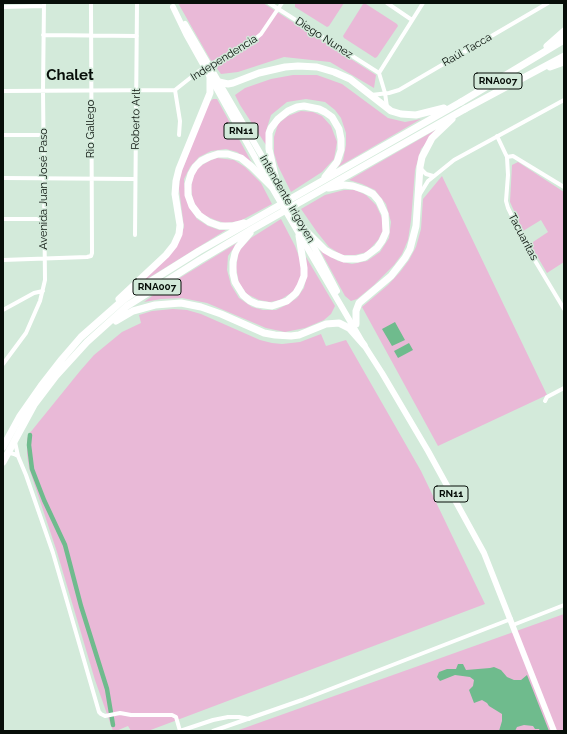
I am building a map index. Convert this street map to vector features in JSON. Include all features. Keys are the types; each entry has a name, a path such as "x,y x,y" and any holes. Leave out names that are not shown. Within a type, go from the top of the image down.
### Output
{"highway":[{"name":"RNA007","path":"534,58 564,31"},
{"name":"RNA007","path":"3,462 34,405 56,376 100,330 127,306 187,267 254,228 275,212 564,40"},
{"name":"RNA007","path":"319,187 564,56"},
{"name":"RNA007","path":"530,73 564,62"},
{"path":"219,82 228,84 273,69 308,66 326,69 342,75 387,107 401,114 410,115 438,110 461,102"},
{"path":"81,337 109,307 166,255 174,245 179,234 180,225 176,181 179,169 210,93 211,74"},
{"path":"276,180 269,149 269,133 274,123 281,115 296,107 304,106 319,109 332,117 339,129 342,139 341,150 337,162 319,187"},
{"path":"356,324 356,311 359,303 391,276 410,249 416,226 422,156 432,138 465,109"},
{"path":"254,220 234,226 220,226 208,222 199,215 192,206 188,195 188,184 191,174 198,164 209,157 218,154 228,154 242,158 271,186"},
{"path":"305,230 328,252 338,258 350,260 357,259 371,253 382,241 386,232 385,214 379,201 373,194 359,187 348,185 319,187"},
{"name":"RNA007","path":"3,447 20,416 41,386 81,337 123,300 148,282 199,251 254,220 275,212"},
{"path":"254,228 238,247 235,253 233,273 235,282 242,295 250,301 263,305 272,306 282,303 292,297 300,286 304,276 304,268 299,236"},
{"path":"71,360 108,327 125,315 155,305 170,303 191,304 201,307 264,333 275,336 299,335 326,324 339,323 348,328 364,345"}],"main road":[{"name":"Intendente Irigoyen","path":"172,5 299,236 428,451 484,553 554,731"},
{"name":"Intendente Irigoyen","path":"211,74 219,82 305,230 376,359 382,373"}],"street":[{"name":"Rio Gallego","path":"44,260 91,256 91,3"},
{"name":"Roberto Arlt","path":"135,235 137,3"},
{"name":"Diego Nunez","path":"269,3 379,73"},
{"name":"Independencia","path":"175,90 199,71 262,34 282,3"},
{"path":"387,3 412,20"},
{"path":"387,107 385,93 379,73 423,3"},
{"name":"Raúl Tacca","path":"371,95 399,90 548,3"},
{"path":"3,6 44,5"},
{"name":"Avenida Juan José Paso","path":"3,364 26,333 43,291 45,280 43,90 44,5"},
{"path":"43,35 137,36"},
{"path":"3,91 175,90 180,122 179,136"},
{"path":"418,198 425,185 433,176 454,160 564,100"},
{"path":"3,135 44,135"},
{"name":"Tacuaritas","path":"496,136 507,157 508,175 506,201 508,208 531,254 564,309"},
{"path":"507,157 513,156 564,187"},
{"path":"420,167 426,174 433,176"},
{"path":"3,178 135,179"},
{"path":"3,219 45,219"},
{"path":"3,260 44,260"},
{"path":"3,310 34,293 43,291"},
{"path":"545,401 547,397 564,388"},
{"path":"15,440 18,456 53,553 100,714 105,716 114,714 172,715 176,717 180,731 213,720 228,717 239,716 248,719"},
{"path":"6,455 10,453 18,456"},
{"path":"213,731 302,700 512,622 564,605"}],"shaded area":[{"path":"178,3 263,3 376,75 374,88 330,62 284,57 238,72 221,74 210,59"},
{"path":"295,3 344,3 327,27 295,7"},
{"path":"363,4 366,4 398,26 375,58 343,36"},
{"path":"293,75 317,75 342,84 388,118 405,122 421,119 338,167 343,160 346,145 346,133 341,118 335,110 325,102 306,99 287,102 271,115 266,131 266,145 235,95 245,88 271,79"},
{"path":"213,99 217,99 252,163 237,152 226,149 211,151 199,157 190,167 184,179 185,194 189,207 197,219 208,226 219,230 226,230 142,282 180,239 184,227 179,189 180,176 208,103"},
{"path":"301,111 313,112 322,116 331,126 337,142 334,159 322,172 291,192 278,166 274,153 274,137 278,124 288,116"},
{"path":"439,128 421,149 415,170 408,240 402,254 394,265 374,285 357,299 351,301 345,296 320,250 338,261 352,264 367,261 380,252 389,238 391,222 386,204 375,190 349,180"},
{"path":"217,158 234,160 245,167 261,183 272,204 240,221 225,223 202,214 193,201 191,188 193,176 199,167"},
{"path":"518,162 564,192 564,262 547,273 530,244 548,232 541,220 523,231 510,202 512,165"},
{"path":"442,176 547,395 438,446 362,307 388,285 409,260 416,247 421,229 423,199"},
{"path":"344,190 355,190 366,195 376,205 382,218 383,230 378,240 367,252 355,255 342,255 329,247 301,209 325,195"},
{"path":"281,219 295,246 301,262 301,276 297,287 280,300 270,302 259,300 247,294 239,283 236,267 239,251 251,238"},
{"path":"237,243 228,256 227,270 231,285 239,298 252,307 263,310 276,310 288,304 297,298 304,288 307,275 306,257 335,306 331,314 324,320 305,328 285,332 266,328 207,303 182,298 161,299 144,302 160,290"},
{"path":"173,309 187,310 201,314 260,340 272,343 282,344 300,342 321,334 326,346 346,340 421,471 485,604 148,731 131,731 128,726 113,731 95,680 57,552 29,468 27,439 29,434 94,355 122,332 141,323 139,315 152,311"},
{"path":"395,322 405,340 392,346 382,329"},
{"path":"409,343 413,350 398,358 394,351"},
{"path":"564,614 564,731 236,731"},
{"path":"458,664 463,664 466,670 494,667 501,670 507,677 514,680 521,680 527,675 549,731 540,731 539,729 535,729 533,726 524,725 517,727 515,731 499,731 502,721 502,714 482,700 474,703 469,690 473,686 474,680 470,677 455,675 440,681 437,677 439,672 447,669 456,669"}],"waterway":[{"path":"30,435 29,445 32,469 44,500 65,545 81,606 107,689 113,725"}],"district":[{"name":"Chalet","path":"70,75"}]}
